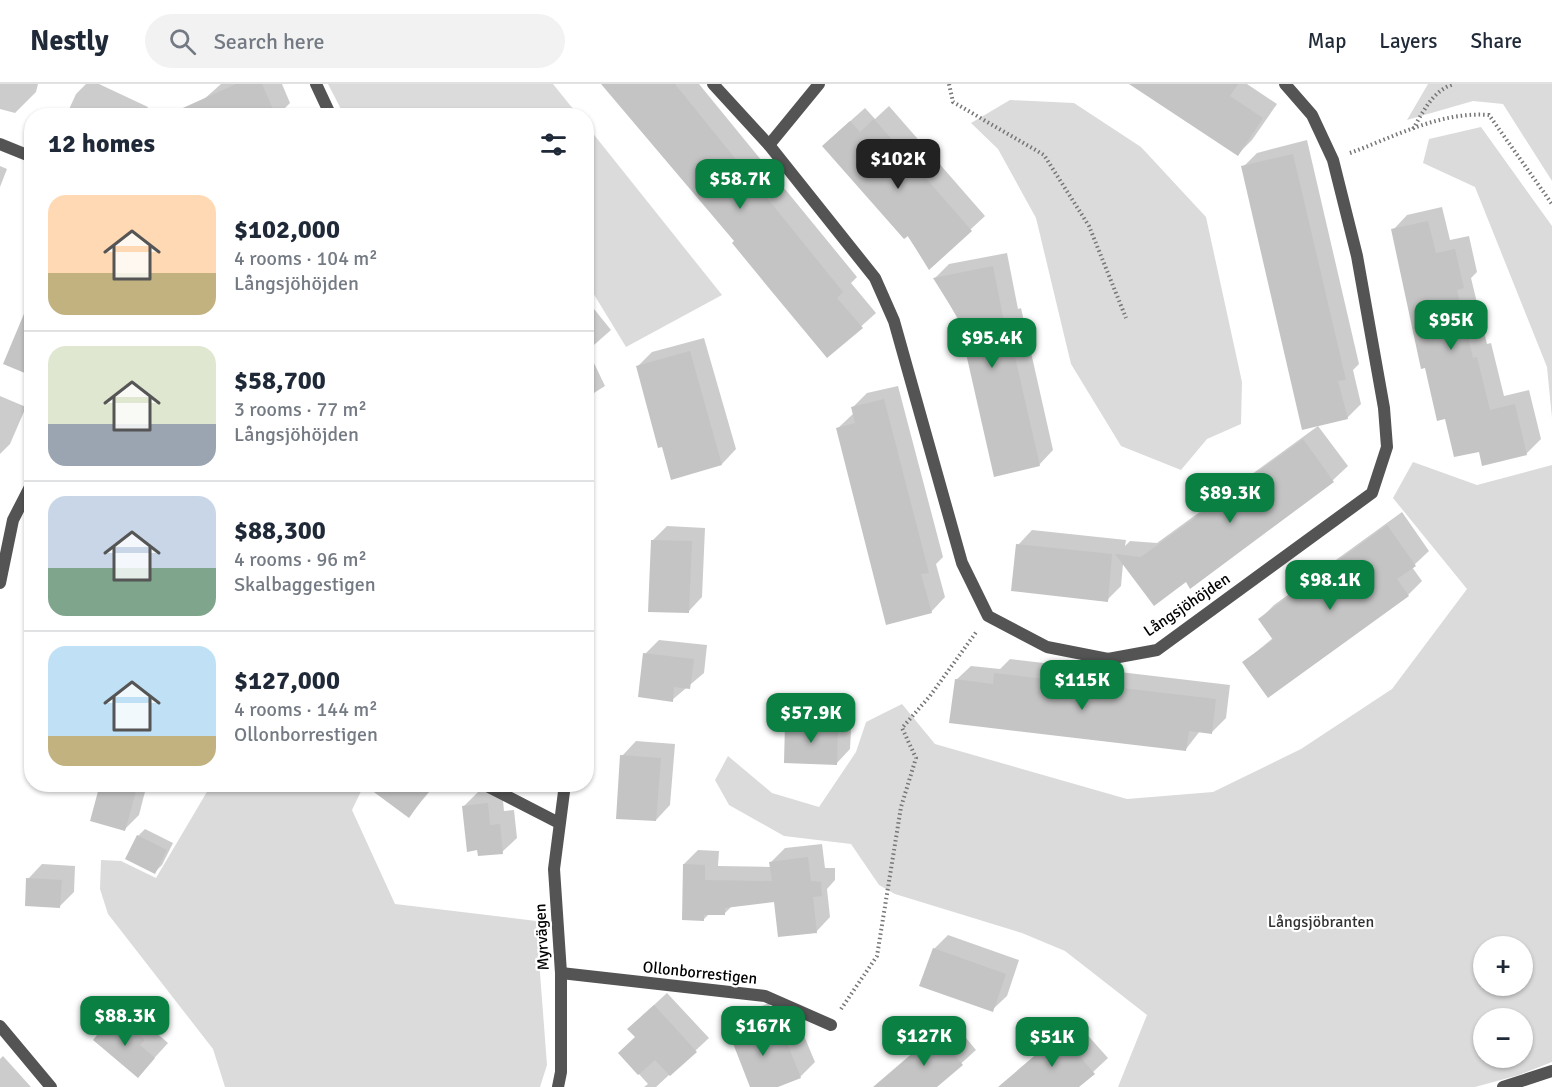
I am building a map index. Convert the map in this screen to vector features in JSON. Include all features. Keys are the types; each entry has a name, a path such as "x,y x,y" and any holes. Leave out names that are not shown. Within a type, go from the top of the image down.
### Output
{"street":[{"path":"316,84 327,108"},
{"path":"769,145 819,84"},
{"name":"Långsjöhöjden","path":"988,616 1047,647 1108,659 1157,650 1372,493 1387,447 1384,408 1357,256 1333,160 1312,115 1285,84"},
{"path":"719,86 875,278 894,321 962,562 988,616"},
{"path":"0,144 24,154"},
{"path":"0,583 13,520 24,499"},
{"path":"499,792 559,823"},
{"name":"Myrvägen","path":"558,1087 561,1072 561,973 554,869 565,792"},
{"name":"Ollonborrestigen","path":"561,973 765,996 831,1025"},
{"path":"0,1026 51,1087"},
{"path":"1503,1087 1522,1085 1552,1071"}],"path":[{"path":"949,84 953,102 1044,155 1089,226 1126,318"},
{"path":"1413,129 1430,100 1447,86 1454,84"},
{"path":"1333,160 1413,129 1469,113 1489,115 1552,204"},
{"path":"831,1025 877,956 901,807 916,758 902,728 930,696 988,616"}],"green space":[{"path":"328,84 553,84 572,108 340,108"},
{"path":"1428,84 1552,84 1552,181 1503,104 1473,101 1407,120"},
{"path":"1010,100 1074,103 1141,147 1206,217 1242,382 1241,424 1207,439 1181,470 1121,446 1071,364 1036,218 998,149 971,123"},
{"path":"1481,127 1552,226 1552,418 1547,367 1475,187 1423,163 1429,139"},
{"path":"594,135 722,295 626,347 594,294"},
{"name":"Långsjöbranten","path":"1413,462 1477,485 1552,465 1552,1062 1519,1075 1475,1087 1118,1087 1147,1015 1065,951 1022,933 895,894 879,885 851,844 784,836 729,805 715,780 728,756 772,793 819,807 856,752 866,722 902,704 935,744 1127,799 1213,792 1301,749 1392,689 1467,589 1393,498"},
{"path":"207,792 361,792 352,810 395,904 536,921 547,1065 540,1087 225,1087 213,1049 108,914 100,889 101,860 121,861 156,878"}],"building":[{"path":"236,84 262,84 272,108 183,108"},
{"path":"601,84 675,84 843,292 837,298 863,328 827,358 732,243 734,241"},
{"path":"1129,84 1238,84 1230,96 1263,118 1238,156"},
{"path":"874,119 972,231 929,270 908,236 904,239 822,146 850,121 860,132"},
{"path":"1293,154 1346,380 1338,381 1348,419 1302,430 1241,166"},
{"path":"1428,221 1436,253 1455,249 1464,288 1457,290 1473,358 1477,357 1490,410 1515,404 1527,455 1482,466 1479,452 1454,457 1445,419 1437,421 1425,368 1421,369 1391,229"},
{"path":"993,266 1004,322 1007,322 1040,466 994,477 958,318 933,278"},
{"path":"24,314 24,373 3,364"},
{"path":"690,351 722,465 671,480 662,447 658,448 636,366"},
{"path":"884,399 929,573 921,574 932,613 886,625 836,428 855,423 851,407"},
{"path":"1303,439 1334,482 1190,589 1186,582 1154,606 1115,554 1141,557"},
{"path":"1387,525 1416,566 1397,579 1409,596 1268,698 1242,662 1273,640 1258,619"},
{"path":"651,540 692,541 689,613 648,612"},
{"path":"1016,544 1112,554 1108,602 1011,591"},
{"path":"643,653 694,659 690,689 674,687 673,702 638,697"},
{"path":"994,673 1216,699 1212,734 1189,731 1186,751 949,723 955,679 993,684"},
{"path":"785,723 838,725 837,765 784,763"},
{"path":"620,755 661,758 656,821 616,819"},
{"path":"98,792 136,792 125,831 90,821"},
{"path":"374,792 427,792 409,818"},
{"path":"488,803 490,825 500,824 503,854 478,856 477,850 467,852 462,806"},
{"path":"137,835 167,850 155,874 125,859"},
{"path":"808,857 811,881 821,882 822,896 813,897 817,933 778,937 774,902 725,908 725,915 704,915 704,921 682,920 683,864 705,865 705,880 772,881 769,862"},
{"path":"26,878 62,880 60,908 25,906"},
{"path":"933,948 1006,974 993,1012 919,986"},
{"path":"654,1005 697,1052 670,1076 655,1060 638,1075 618,1053 635,1037 627,1029"},
{"path":"755,1017 767,1047 786,1040 801,1078 778,1087 750,1087 727,1028"},
{"path":"109,1020 117,1026 121,1021 145,1040 140,1045 155,1058 138,1078 93,1040"},
{"path":"936,1033 963,1065 937,1087 873,1087"},
{"path":"1060,1034 1095,1074 1079,1087 998,1087"}]}
